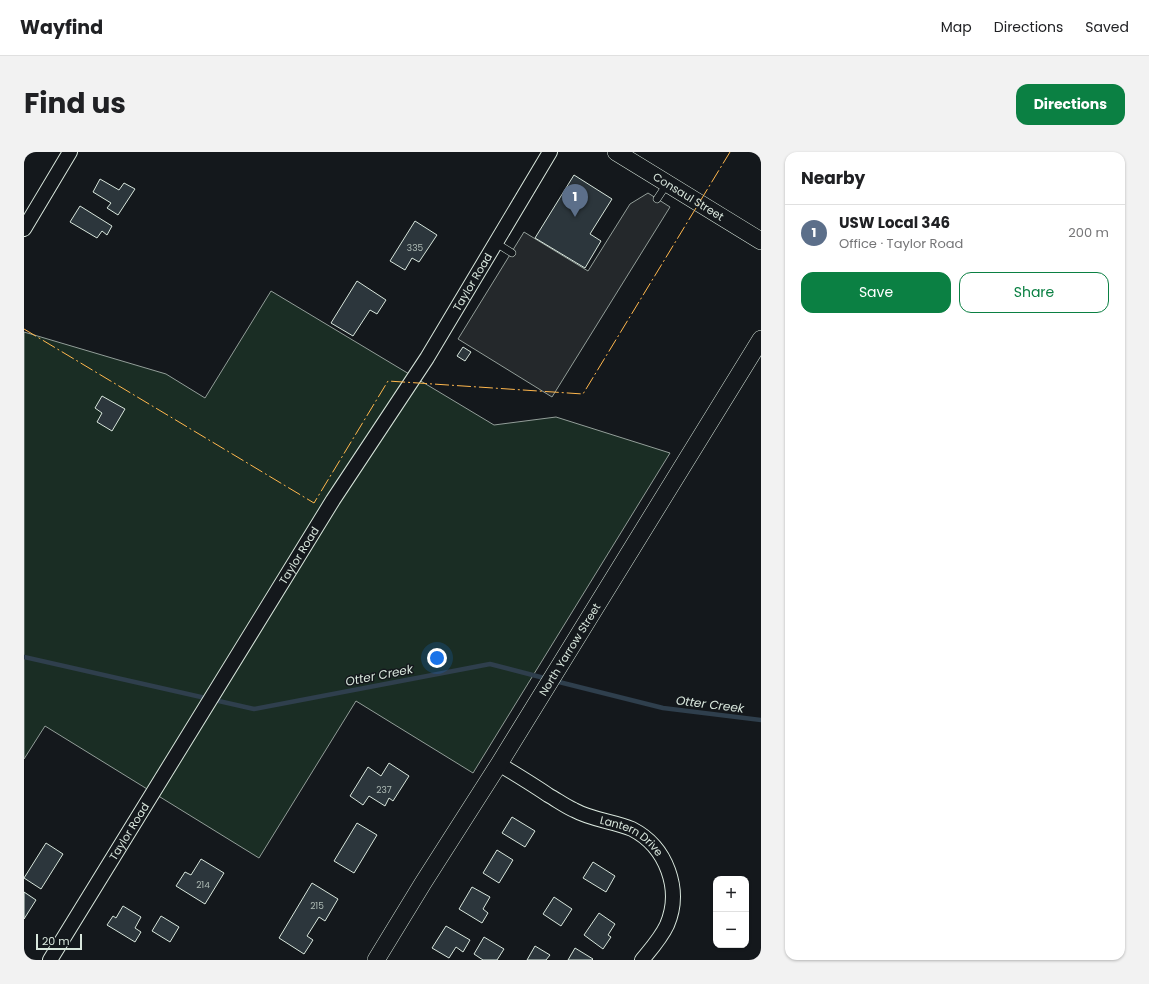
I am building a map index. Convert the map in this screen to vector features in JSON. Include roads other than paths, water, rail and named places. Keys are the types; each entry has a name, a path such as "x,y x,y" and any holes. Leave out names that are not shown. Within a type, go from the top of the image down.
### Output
{"street":[{"path":"24,229 70,152"},
{"name":"Taylor Road","path":"50,960 333,500 427,358 550,152"},
{"name":"Consaul Street","path":"616,152 761,241"},
{"name":"North Yarrow Street","path":"376,960 427,876 499,764 761,339"},
{"name":"Lantern Drive","path":"499,764 574,810 633,830 651,843 658,851 669,871 672,882 673,892 671,910 666,927 657,942 642,960"}],"lane":[{"path":"657,199 667,184"},
{"path":"496,243 512,252"}],"waterway":[{"name":"Otter Creek","path":"24,657 254,709 490,664 548,679"},
{"name":"Otter Creek","path":"555,681 663,708 761,720"}],"place":[{"name":"USW Local 346","path":"575,217"}]}
